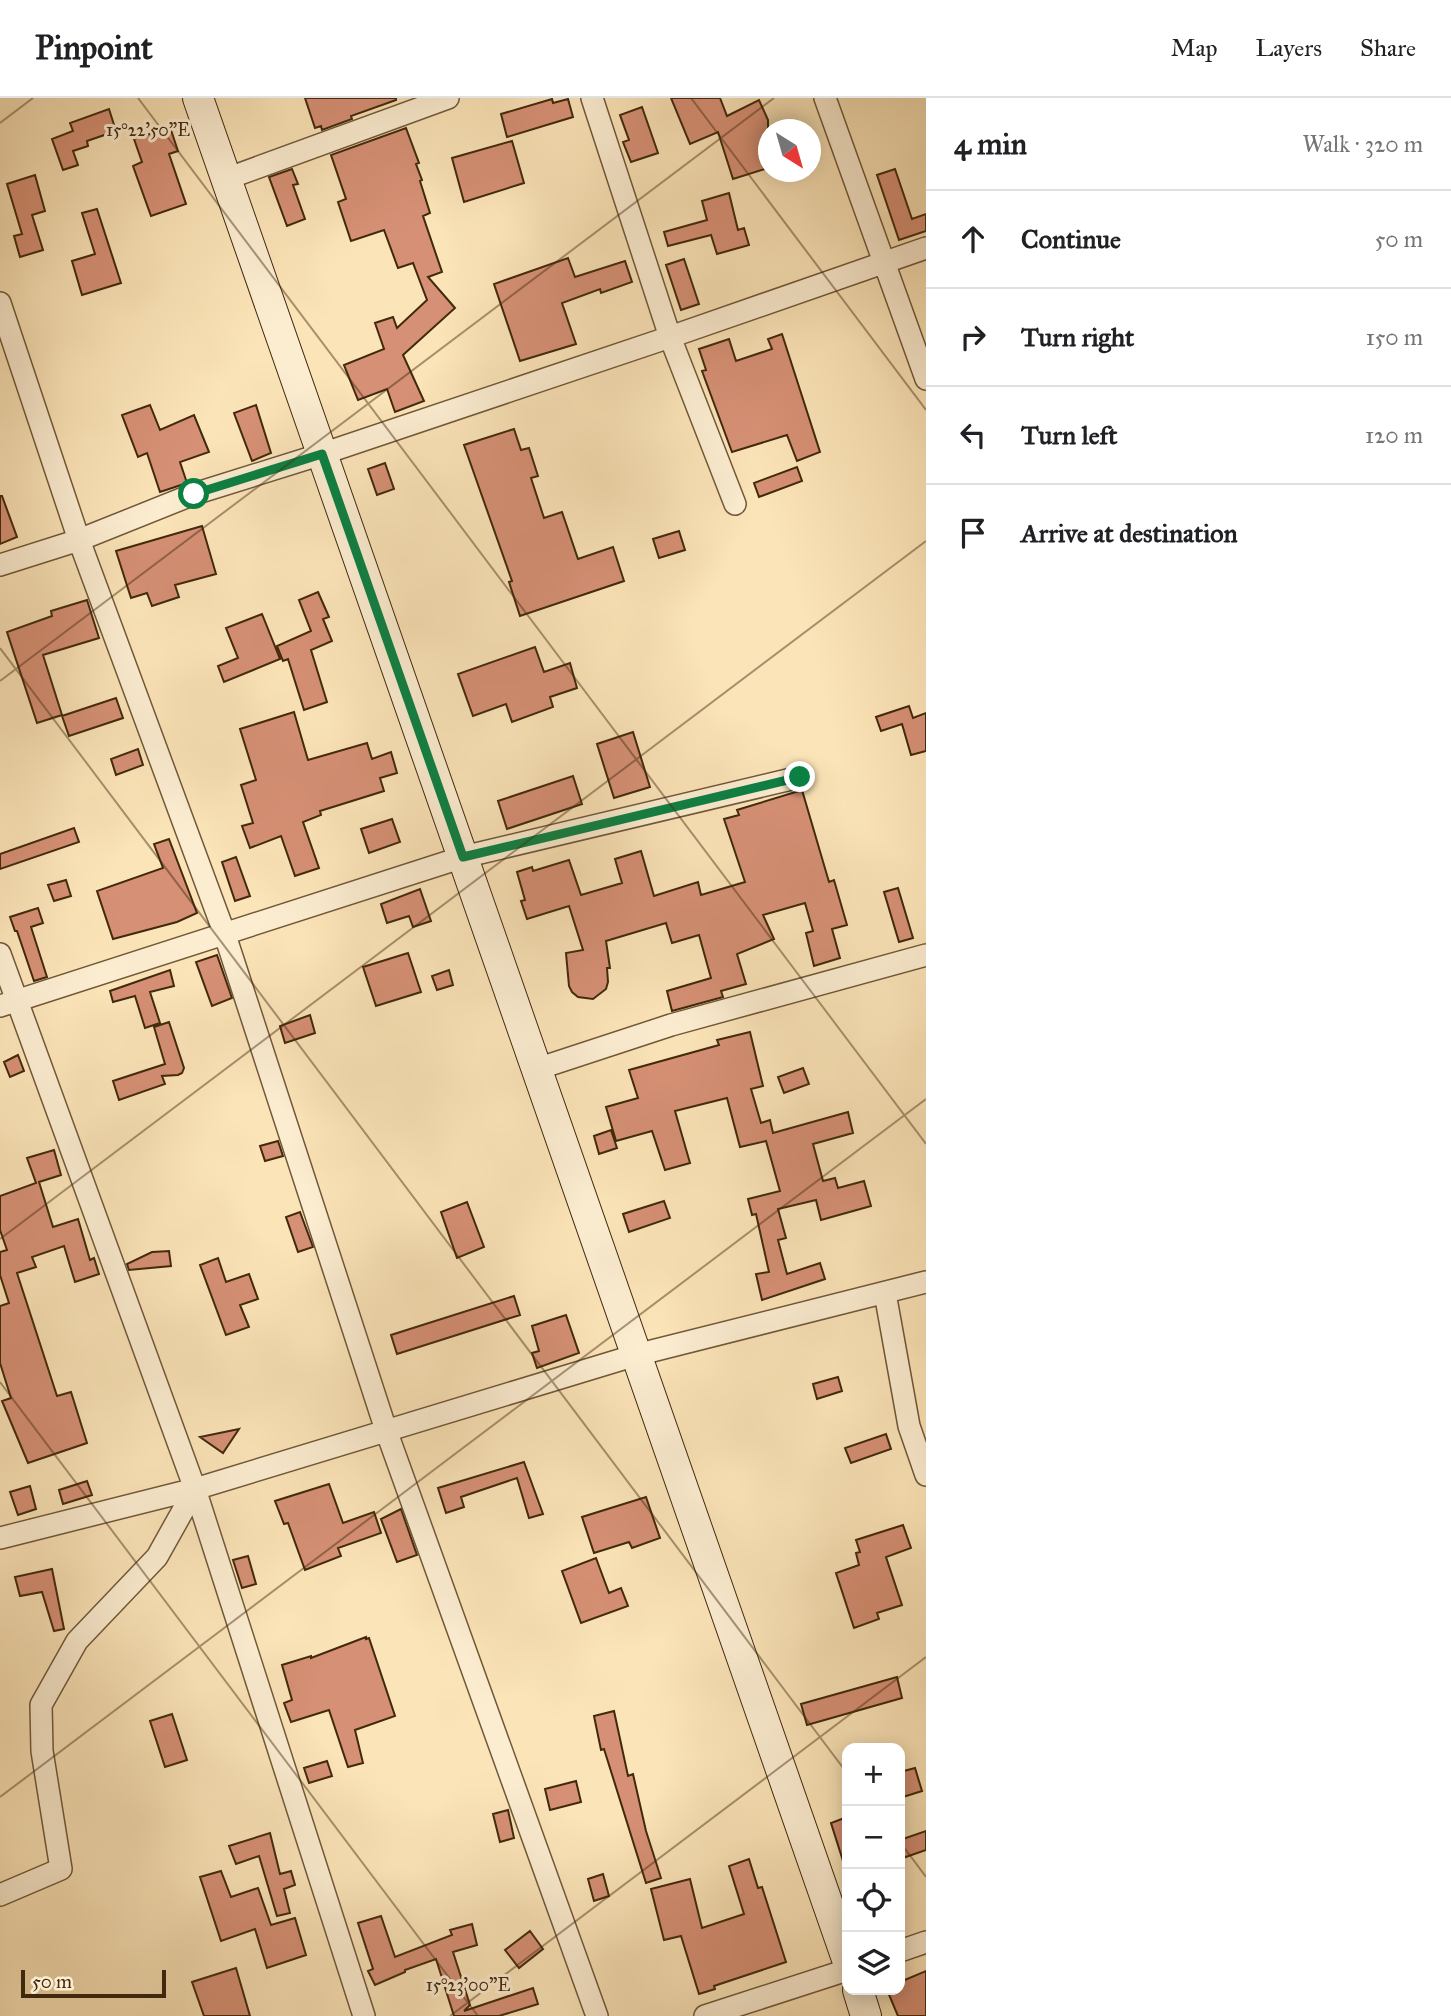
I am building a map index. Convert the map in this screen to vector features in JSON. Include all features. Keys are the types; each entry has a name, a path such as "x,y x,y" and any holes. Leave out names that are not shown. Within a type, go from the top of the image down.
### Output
{"street":[{"path":"198,98 842,1944"},
{"path":"226,179 419,103 448,98"},
{"path":"592,98 670,337 735,504"},
{"path":"825,98 926,379"},
{"path":"0,565 79,540 194,494 322,454 926,248"},
{"path":"0,303 79,540 224,932 386,1430 597,2016"},
{"path":"8,1003 463,857 800,777"},
{"path":"0,954 8,1003 195,1489 365,2016"},
{"path":"537,1069 671,1025 926,955"},
{"path":"0,1536 195,1489 636,1355 926,1282"},
{"path":"885,1293 909,1426 926,1475"},
{"path":"0,1895 61,1869 42,1751 41,1705 77,1641 157,1557 195,1489"},
{"path":"905,1949 926,1942"},
{"path":"705,2016 842,1972"},
{"path":"860,1995 866,2016"}],"building":[{"path":"305,98 396,100 322,130 321,126 315,128"},
{"path":"671,98 720,98 727,116 759,100 768,119 758,119 758,171 733,179 718,132 690,144"},
{"path":"552,99 553,103 568,99 573,117 507,137 501,114"},
{"path":"642,107 658,153 631,162 623,142 629,140 620,115"},
{"path":"109,109 116,131 87,141 88,146 73,151 78,165 63,170 52,139 73,131 70,123"},
{"path":"170,127 178,151 169,154 186,204 151,216 133,166 142,162 134,139"},
{"path":"406,128 419,163 416,164 430,213 423,216 442,272 428,277 455,308 403,355 424,401 395,412 387,389 358,400 344,365 384,349 375,323 393,317 397,328 427,300 413,263 398,268 384,230 351,241 338,202 346,199 331,155"},
{"path":"512,141 524,183 464,202 452,158"},
{"path":"292,169 298,184 293,185 305,219 287,226 269,177"},
{"path":"895,169 912,219 926,214 926,231 899,240 877,175"},
{"path":"35,175 45,211 32,215 43,250 20,257 14,236 22,234 7,184"},
{"path":"729,193 738,230 744,228 749,245 717,254 711,235 668,246 664,232 707,220 702,201"},
{"path":"97,209 121,283 82,295 72,261 95,254 82,213"},
{"path":"568,258 575,277 625,261 632,282 601,293 600,289 562,303 576,344 520,361 494,284"},
{"path":"684,259 699,304 681,310 666,265"},
{"path":"782,334 820,452 797,461 787,435 732,452 702,371 706,370 699,349 729,339 736,361 772,349 768,339"},
{"path":"150,405 160,430 194,415 209,452 180,462 187,483 160,492 147,453 138,457 122,415"},
{"path":"256,405 271,453 252,461 234,413"},
{"path":"514,429 521,450 529,448 538,476 531,478 544,518 562,512 578,559 613,547 624,581 520,616 509,582 512,581 464,445"},
{"path":"385,463 394,489 377,495 368,469"},
{"path":"797,467 802,481 759,497 754,483"},
{"path":"0,496 17,537 0,544"},
{"path":"202,526 216,574 175,585 179,597 152,606 147,593 131,598 116,551"},
{"path":"679,531 685,550 659,558 653,539"},
{"path":"318,592 329,617 323,619 332,641 311,650 327,702 304,710 288,659 283,661 277,646 311,631 299,600"},
{"path":"87,600 99,638 43,655 62,715 37,723 7,632 52,616 51,611"},
{"path":"262,614 280,659 224,682 218,666 238,658 226,628"},
{"path":"535,647 544,672 570,663 577,688 550,697 553,707 512,722 506,704 473,716 458,674"},
{"path":"116,698 123,718 69,736 62,716"},
{"path":"909,706 913,718 926,713 926,751 911,755 902,724 881,731 876,717"},
{"path":"294,712 308,760 367,743 372,759 391,752 397,773 380,778 384,791 320,811 321,815 303,822 319,868 295,876 281,836 250,848 242,826 253,823 241,785 256,780 240,729"},
{"path":"633,732 650,787 614,798 597,744"},
{"path":"138,749 143,765 116,775 111,759"},
{"path":"573,776 582,804 507,829 498,801"},
{"path":"802,790 829,882 834,880 847,925 832,929 840,958 814,966 806,933 813,931 805,903 763,915 774,939 737,954 746,984 721,991 723,997 672,1011 667,991 711,978 699,935 672,943 666,923 606,941 610,968 607,968 606,989 593,999 578,997 572,992 566,953 583,950 569,906 527,919 521,901 525,900 517,872 532,867 533,871 569,860 581,895 622,883 615,859 641,851 654,896 698,882 701,895 745,882 724,819 739,815 737,810"},
{"path":"392,819 400,842 369,853 361,829"},
{"path":"74,828 79,842 0,869 0,854"},
{"path":"169,839 197,913 177,922 113,939 97,891 163,868 154,844"},
{"path":"236,857 250,896 235,901 222,862"},
{"path":"66,880 71,896 54,901 48,885"},
{"path":"898,888 913,938 899,942 884,892"},
{"path":"420,889 431,921 413,927 409,916 387,923 381,904"},
{"path":"38,908 43,923 31,927 47,977 34,981 10,917"},
{"path":"408,953 421,992 376,1006 363,967"},
{"path":"217,955 232,998 212,1006 196,962"},
{"path":"170,970 174,986 150,992 160,1023 145,1028 135,996 113,1002 110,991"},
{"path":"449,970 453,985 437,990 432,976"},
{"path":"310,1015 315,1033 285,1043 280,1026"},
{"path":"169,1022 184,1068 182,1073 162,1076 165,1084 119,1100 113,1081 165,1064 154,1027"},
{"path":"750,1032 763,1086 751,1089 761,1123 770,1120 773,1133 848,1112 853,1133 813,1144 823,1181 835,1178 838,1188 864,1181 871,1206 821,1220 816,1200 778,1209 786,1238 778,1240 787,1274 820,1263 825,1279 762,1300 756,1274 769,1272 756,1214 752,1215 748,1199 780,1191 766,1141 740,1147 727,1098 675,1111 690,1163 665,1170 652,1131 616,1141 606,1107 638,1098 629,1070 719,1045 717,1040"},
{"path":"18,1055 24,1071 10,1077 4,1062"},
{"path":"803,1068 809,1084 784,1093 778,1077"},
{"path":"611,1130 617,1148 599,1154 594,1136"},
{"path":"278,1141 283,1156 265,1161 260,1146"},
{"path":"54,1150 61,1175 39,1182 53,1227 78,1219 90,1260 94,1258 99,1274 75,1282 64,1246 32,1257 36,1267 17,1273 57,1396 71,1392 87,1443 28,1463 2,1401 11,1398 0,1363 0,1306 9,1303 0,1275 0,1252 7,1250 0,1230 0,1196 36,1183 27,1158"},
{"path":"664,1201 670,1218 629,1232 623,1214"},
{"path":"467,1202 484,1247 457,1258 441,1212"},
{"path":"300,1212 313,1247 298,1252 286,1217"},
{"path":"169,1251 171,1266 129,1270 127,1264 152,1252"},
{"path":"218,1258 226,1282 249,1274 258,1299 240,1305 249,1327 226,1335 200,1265"},
{"path":"514,1296 520,1315 397,1354 391,1335"},
{"path":"566,1315 579,1353 537,1368 532,1353 539,1351 532,1326"},
{"path":"838,1377 842,1391 817,1399 813,1384"},
{"path":"239,1429 223,1453 200,1437"},
{"path":"886,1434 891,1449 851,1463 845,1448"},
{"path":"524,1462 543,1514 529,1518 517,1478 461,1497 464,1507 446,1513 438,1488"},
{"path":"87,1481 92,1495 63,1504 59,1490"},
{"path":"329,1484 343,1523 374,1512 381,1533 338,1548 341,1556 305,1570 288,1523 284,1524 275,1501"},
{"path":"30,1486 36,1509 18,1515 10,1492"},
{"path":"646,1497 660,1538 632,1548 629,1542 594,1553 582,1517"},
{"path":"401,1509 417,1555 397,1562 381,1519"},
{"path":"903,1525 911,1548 886,1557 902,1605 877,1613 879,1619 854,1628 836,1573 859,1565 856,1553 860,1552 856,1540"},
{"path":"248,1556 256,1584 242,1588 233,1560"},
{"path":"596,1558 609,1593 621,1588 628,1606 581,1623 562,1571"},
{"path":"52,1569 64,1629 54,1631 42,1592 20,1596 15,1577"},
{"path":"369,1638 395,1716 355,1730 363,1763 348,1767 329,1710 291,1722 284,1703 292,1700 282,1665 311,1658"},
{"path":"897,1677 902,1698 807,1725 801,1704"},
{"path":"614,1711 628,1776 633,1774 646,1831 661,1878 646,1883 604,1749 601,1750 594,1716"},
{"path":"172,1714 187,1760 165,1767 150,1721"},
{"path":"327,1761 332,1776 309,1783 304,1768"},
{"path":"915,1768 922,1791 905,1796 905,1771"},
{"path":"576,1781 581,1802 550,1810 545,1789"},
{"path":"508,1810 514,1838 500,1842 493,1814"},
{"path":"842,1819 842,1858 831,1823"},
{"path":"926,1831 926,1850 905,1857 905,1838"},
{"path":"270,1833 280,1874 291,1871 295,1885 284,1889 290,1913 277,1916 259,1856 236,1864 229,1846"},
{"path":"749,1859 758,1888 762,1887 786,1962 714,1986 715,1989 699,1994 681,1936 664,1940 651,1889 690,1879 702,1928 744,1914 729,1866"},
{"path":"221,1871 231,1897 258,1888 271,1925 295,1918 306,1955 267,1968 255,1929 221,1941 200,1877"},
{"path":"603,1874 609,1896 594,1901 588,1879"},
{"path":"381,1916 395,1957 452,1935 450,1930 472,1924 477,1945 453,1952 470,2005 464,2011 533,1988 538,2004 499,2016 454,2016 436,1959 375,1985 368,1971 373,1969 358,1923"},
{"path":"530,1931 543,1949 519,1968 505,1950"},
{"path":"236,1968 250,2016 204,2016 192,1982"},
{"path":"926,1971 926,2016 898,2016 889,1995 905,1995 905,1980"}],"route":[{"path":"194,494 322,454 463,857 800,777"}]}
